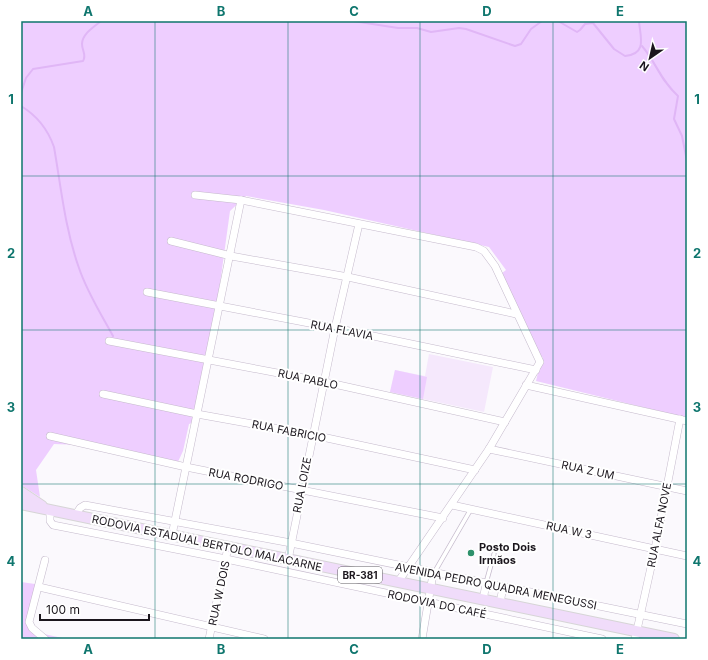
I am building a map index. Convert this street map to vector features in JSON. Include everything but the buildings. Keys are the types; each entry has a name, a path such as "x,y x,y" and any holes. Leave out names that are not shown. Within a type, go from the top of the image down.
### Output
{"main road":[{"path":"21,492 48,510"},
{"name":"BR-381","path":"21,504 48,510"},
{"name":"RODOVIA ESTADUAL BERTOLO MALACARNE","path":"48,510 500,603 636,635 674,639"}],"street":[{"path":"195,194 241,200 476,247 484,251 495,266 516,314 540,362 489,449 398,582"},
{"path":"172,535 231,256 241,200"},
{"name":"RUA LOIZE","path":"288,560 335,328 359,224"},
{"path":"171,241 231,256 348,276 516,314"},
{"name":"RUA FLAVIA","path":"147,292 335,328 536,370"},
{"name":"RUA PABLO","path":"109,341 325,382 505,422"},
{"path":"526,385 684,420"},
{"name":"RUA FABRICIO","path":"103,394 197,414 313,435 475,470"},
{"name":"RUA ALFA NOVE","path":"636,635 667,487 684,420"},
{"name":"RUA RODRIGO","path":"50,436 186,467 443,518"},
{"name":"RUA Z UM","path":"489,449 687,491"},
{"name":"AVENIDA PEDRO QUADRA MENEGUSSI","path":"75,516 80,508 86,505 174,523 291,543 433,574 687,624"},
{"name":"RUA W 3","path":"452,505 687,556"},
{"name":"RODOVIA DO CAFÉ","path":"48,510 50,521 53,525 226,559 602,639"},
{"name":"RUA W DOIS","path":"209,639 228,547"},
{"path":"45,560 29,622 32,628 45,639"},
{"path":"422,639 433,574"},
{"path":"483,600 486,584"},
{"path":"39,587 264,639"},
{"path":"500,603 503,587"}],"lane":[{"path":"433,574 471,509"},
{"path":"486,584 494,554"}],"shaded area":[{"path":"21,21 687,21 687,418 536,381 543,358 528,342 501,274 506,270 489,247 324,210 246,196 230,211 219,291 192,423 189,424 183,451 177,464 81,445 54,444 36,470 40,497 21,485"},
{"path":"429,354 493,367 484,412 390,392 395,370 425,376"},
{"path":"395,370 427,377 423,399 390,392"},
{"path":"21,582 35,584 38,588 27,622 44,634 67,639 21,639"}],"waterway":[{"path":"21,93 26,78 33,69 83,61 84,55 82,44 84,37 101,21"},
{"path":"253,21 267,21"},
{"path":"353,21 398,28 417,28 431,32 459,28 466,29 515,46 521,44 531,29 542,21"},
{"path":"558,21 577,32 585,24 593,23 614,49 625,56 632,55 640,48 641,38 639,21"},
{"path":"642,46 667,84 678,96 674,119 682,136 687,161"},
{"path":"21,106 32,114 41,124 54,147 64,208 74,253 86,286 113,336"}],"place":[{"name":"Posto Dois Irmãos","path":"471,553"}]}
